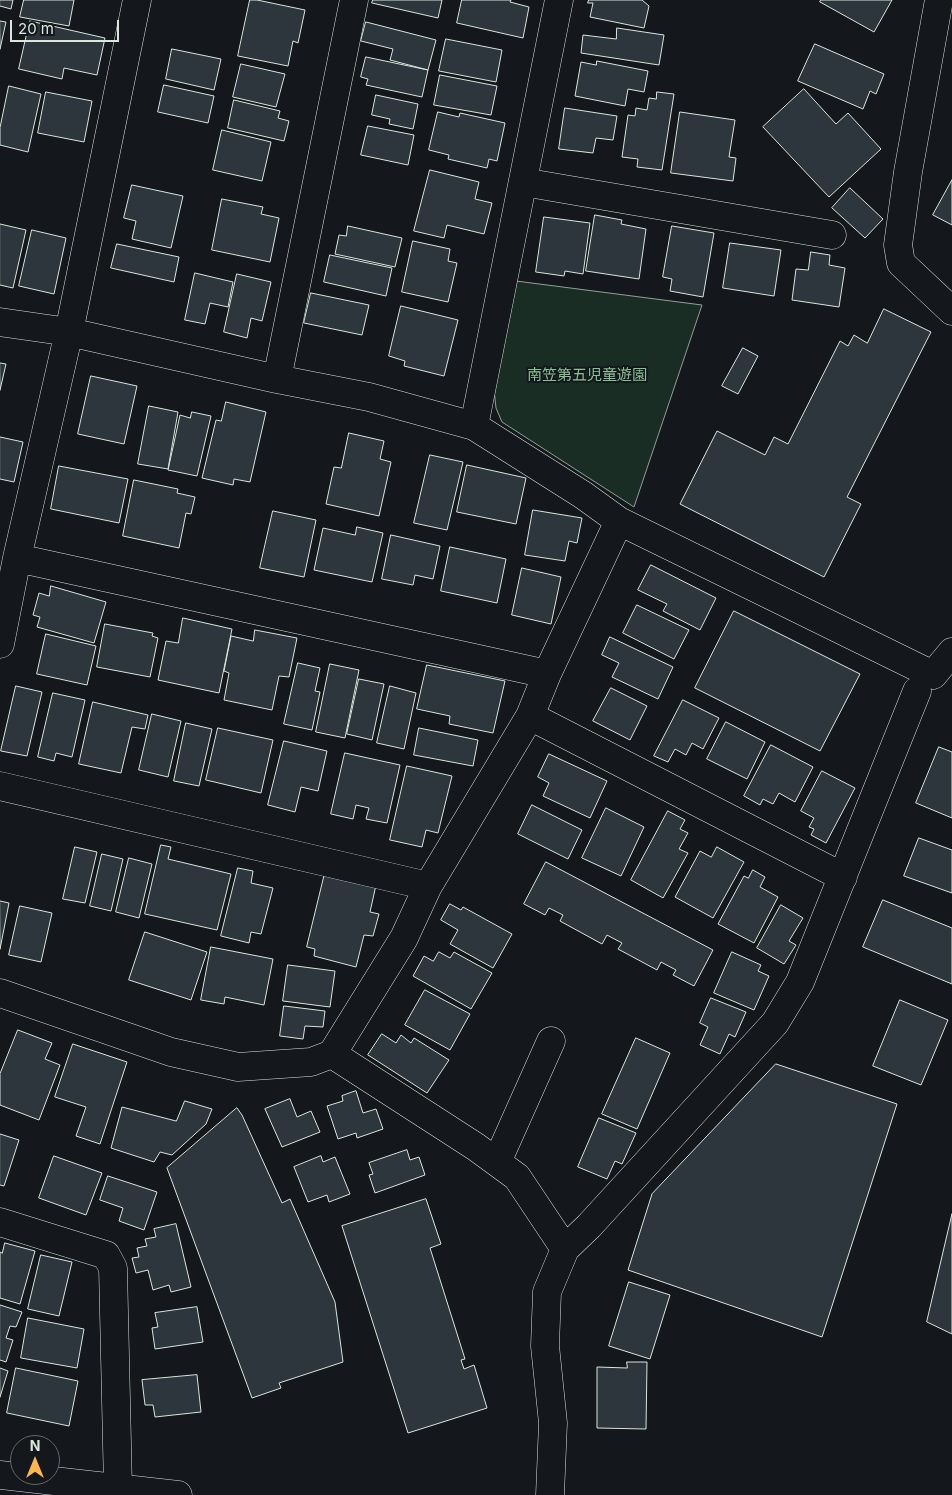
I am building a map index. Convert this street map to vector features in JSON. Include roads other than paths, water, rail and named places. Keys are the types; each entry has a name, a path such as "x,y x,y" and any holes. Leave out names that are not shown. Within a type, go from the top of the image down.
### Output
{"street":[{"path":"0,644 17,558 69,332 137,0"},
{"path":"277,379 354,0"},
{"path":"474,426 559,0"},
{"path":"939,0 908,172 898,245 901,263 952,311"},
{"path":"523,182 832,235"},
{"path":"0,322 69,332 277,379 369,397 474,426 584,495 619,521 932,675 952,652"},
{"path":"0,992 170,1052 238,1067 311,1062 332,1054 404,938 428,886 530,716 547,674 619,521"},
{"path":"17,558 547,674"},
{"path":"550,1495 553,1423 545,1346 547,1292 565,1249 589,1226 775,1023 800,982 917,691"},
{"path":"530,716 843,877"},
{"path":"0,786 428,886"},
{"path":"497,1162 551,1041"},
{"path":"332,1054 476,1147 517,1177 565,1249"},
{"path":"0,1222 106,1255 113,1268 118,1488"},
{"path":"0,1475 178,1495"}],"park label":[{"name":"南笠第五児童遊園","path":"587,375"}]}
